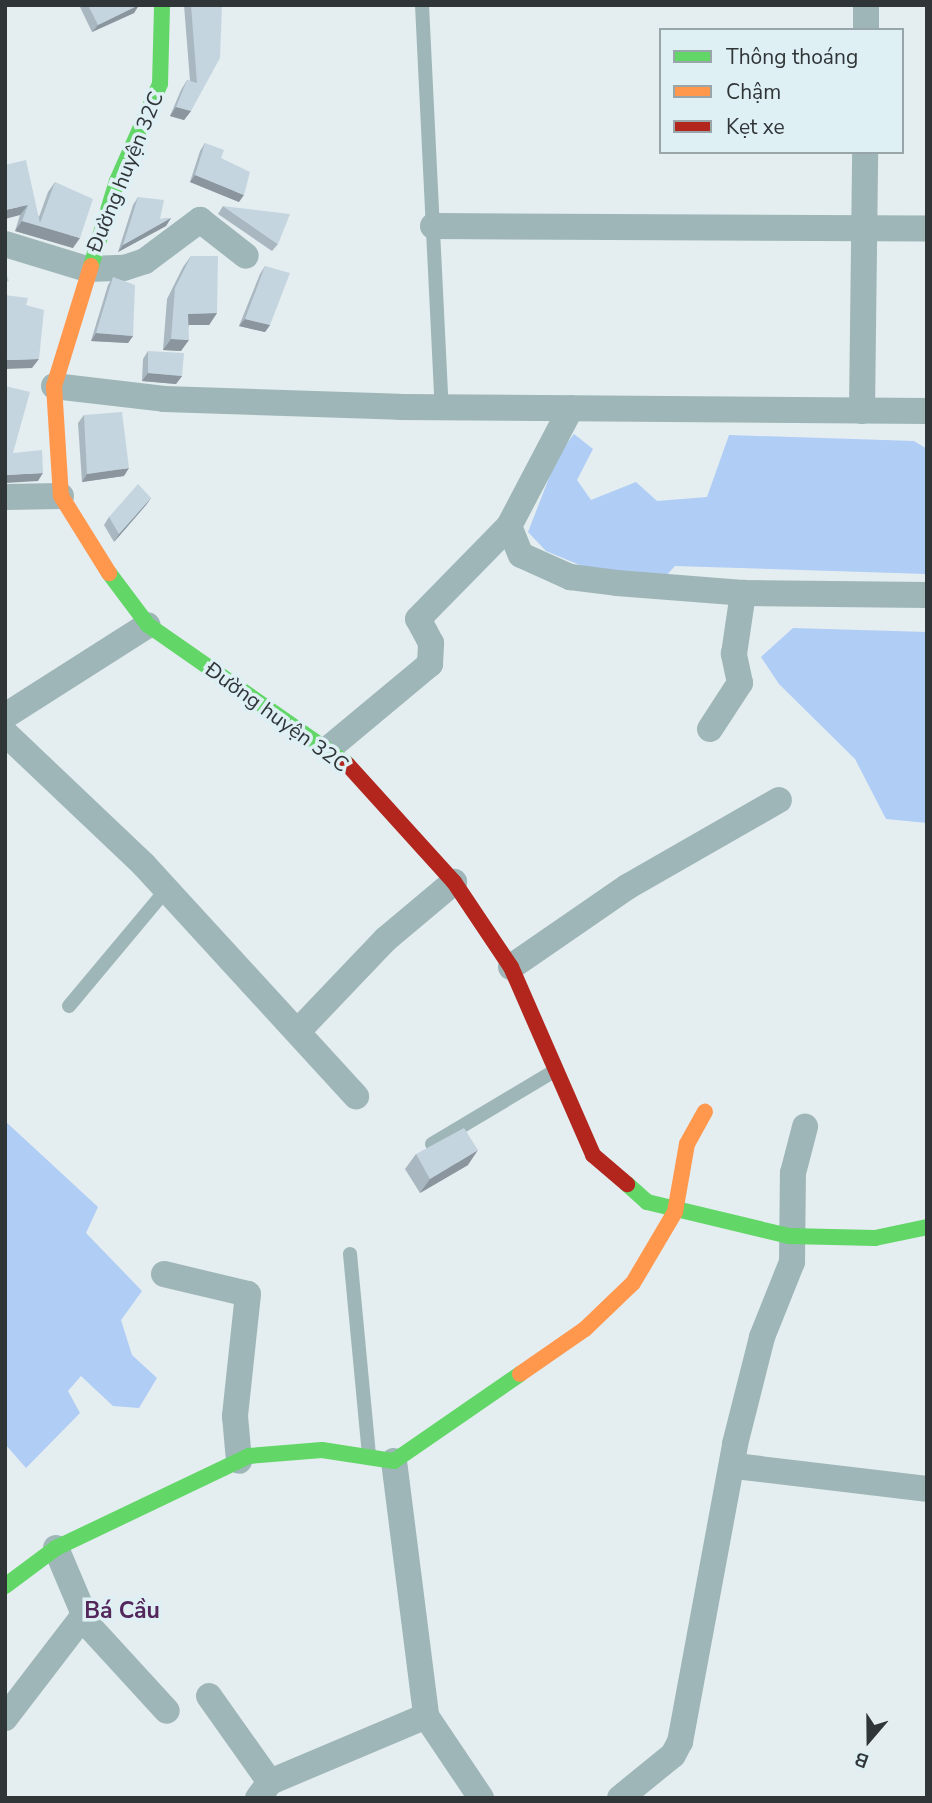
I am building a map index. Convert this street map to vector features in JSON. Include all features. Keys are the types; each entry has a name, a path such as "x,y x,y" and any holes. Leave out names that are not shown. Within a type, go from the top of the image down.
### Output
{"street":[{"name":"Đường huyện 32C","path":"162,5 160,84 87,270 54,386 61,496 148,625 328,749 454,882 511,967 553,1072 593,1155 647,1202 675,1212 703,1210 789,1236 875,1238 927,1227"},
{"path":"866,5 866,28"},
{"path":"862,411 865,154"},
{"path":"5,244 87,270 145,261 200,219 246,256"},
{"path":"433,226 927,229"},
{"path":"54,386 164,399 442,407 927,411"},
{"path":"328,749 430,664 431,643 418,619 509,526 571,408"},
{"path":"5,497 61,496"},
{"path":"509,526 521,555 570,577 743,593 927,595"},
{"path":"710,729 740,683 734,654 743,593"},
{"path":"5,716 148,625"},
{"path":"5,733 167,889 300,1029 356,1096"},
{"path":"511,967 627,887 779,800"},
{"path":"300,1029 386,939 454,882"},
{"path":"5,1586 56,1548 239,1461 321,1450 381,1459 585,1329 633,1283 675,1212 687,1144 705,1112"},
{"path":"620,1798 673,1755 680,1742 762,1337 792,1262 789,1236 793,1173 805,1127"},
{"path":"164,1274 248,1294 235,1416 239,1461"},
{"path":"381,1459 426,1716 481,1798"},
{"path":"735,1466 927,1489"},
{"path":"56,1548 84,1615 167,1712"},
{"path":"5,1718 84,1615"},
{"path":"209,1696 264,1790 426,1716"}],"lane":[{"path":"422,5 442,407"},
{"path":"69,1006 167,889"},
{"path":"432,1144 553,1072"},
{"path":"350,1254 381,1459"}],"water":[{"path":"574,434 593,449 577,480 591,500 636,482 657,501 707,497 729,435 914,441 927,449 927,574 675,566 663,579 613,579 546,551 528,532 558,455"},
{"path":"793,628 927,632 927,823 886,819 855,759 779,684 761,657"},
{"path":"5,1121 98,1207 86,1233 142,1291 121,1320 132,1355 157,1378 139,1408 113,1406 81,1376 68,1391 80,1413 26,1468 5,1444"}],"building":[{"path":"88,5 139,5 98,25"},
{"path":"191,5 222,5 220,58 191,111 176,107 187,80 197,83"},
{"path":"205,143 224,150 221,158 250,172 244,195 195,175"},
{"path":"26,160 40,223 55,182 93,199 80,238 22,221 28,205 5,210 5,165"},
{"path":"138,197 164,200 160,219 171,218 123,245"},
{"path":"223,206 290,214 278,244"},
{"path":"191,256 218,256 217,313 188,314 189,340 171,339 175,288"},
{"path":"265,266 290,273 270,325 245,319"},
{"path":"113,277 135,285 133,336 96,333"},
{"path":"5,295 28,298 26,305 44,310 39,359 5,360"},
{"path":"148,351 184,353 182,376 148,373"},
{"path":"5,386 30,392 13,453 42,450 43,473 5,475"},
{"path":"122,412 129,468 87,474 84,415"},
{"path":"138,484 151,498 119,534 109,517"},
{"path":"464,1128 478,1150 430,1179 416,1154"}],"traffic: fast":[{"path":"91,266 117,181 160,84 162,5"},
{"path":"109,573 148,625 347,764"},
{"path":"627,1184 647,1202 789,1236 875,1238 927,1227"},
{"path":"5,1586 56,1548 249,1456 322,1450 394,1461 520,1374"}],"traffic: slow":[{"path":"91,266 54,386 61,496 109,573"},
{"path":"520,1374 585,1329 633,1283 675,1212 687,1144 705,1112"}],"traffic: jam":[{"path":"347,764 454,882 511,967 593,1155 627,1184"}],"district":[{"name":"Bá Cầu","path":"122,1611"}]}
